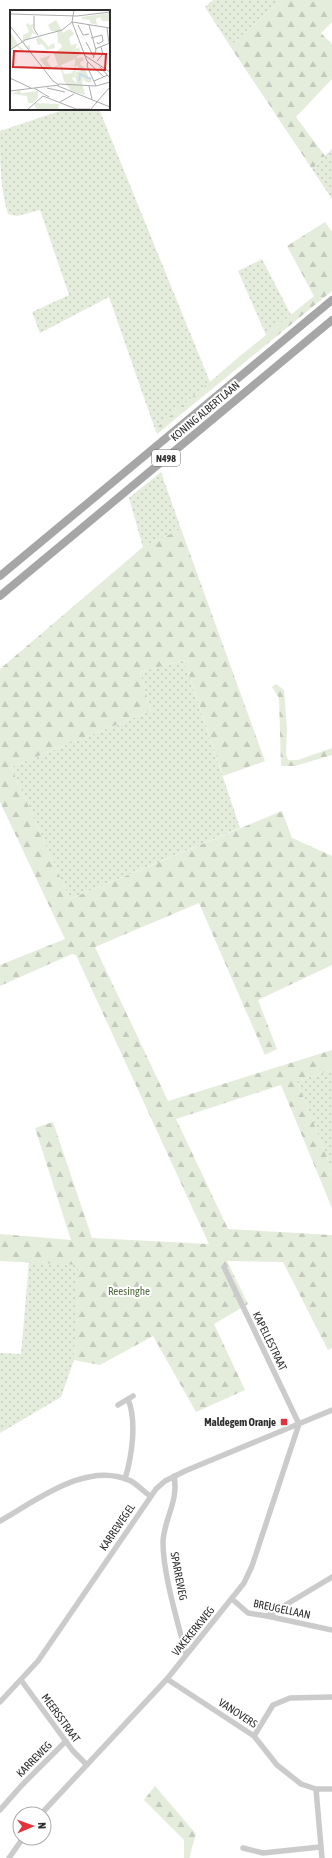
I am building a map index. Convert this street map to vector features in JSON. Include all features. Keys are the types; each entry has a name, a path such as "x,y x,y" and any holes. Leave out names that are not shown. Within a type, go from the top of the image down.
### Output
{"main road":[{"name":"KONING ALBERTLAAN","path":"0,576 332,300"},
{"name":"KONING ALBERTLAAN","path":"0,596 332,320"}],"street":[{"name":"KAPELLESTRAAT","path":"224,1266 299,1424"},
{"path":"118,1405 130,1397 133,1417 128,1468 125,1479"},
{"name":"KARREWEGEL","path":"0,1702 38,1661 156,1488 174,1476 332,1410"},
{"name":"VAKEKERKWEG","path":"49,1806 167,1679 232,1599 252,1566 299,1424"},
{"path":"0,1522 68,1483 80,1478 110,1476 125,1479 132,1482 150,1496"},
{"name":"SPARREWEG","path":"174,1476 176,1493 163,1540 165,1565 186,1656"},
{"path":"267,1616 332,1576"},
{"name":"BREUGELLAAN","path":"232,1599 248,1613 332,1630"},
{"name":"VANOVERS","path":"167,1679 254,1736 278,1765 301,1784 316,1789 332,1790"},
{"name":"MEERSSTRAAT","path":"21,1680 66,1741 87,1766"},
{"path":"254,1736 273,1704 290,1698 332,1697"},
{"name":"KARREWEG","path":"0,1810 22,1785 66,1741"},
{"path":"316,1789 322,1858"},
{"path":"9,1858 17,1846"},
{"path":"243,1848 263,1853 320,1847"}],"green space":[{"path":"213,0 282,0 230,46 205,7"},
{"path":"282,0 332,0 332,22 321,33 332,44 332,79 296,117 325,156 312,169 230,46"},
{"path":"63,110 99,110 210,382 155,429 109,297 40,333 32,312 69,295 40,210 17,216 8,214 2,184 0,163 0,131"},
{"path":"332,149 332,199 312,169"},
{"path":"325,222 332,232 332,291 157,434 155,429 240,356 314,296 287,246"},
{"path":"262,259 291,315 266,335 238,271"},
{"path":"161,472 181,529 143,547 129,498"},
{"name":"Reesinghe","path":"181,529 265,761 223,776 184,660 140,672 151,711 11,767 70,899 282,811 292,838 332,856 332,965 258,1000 277,1049 265,1055 199,903 95,947 168,1101 332,1050 332,1070 297,1081 332,1170 332,1208 281,1085 176,1119 228,1229 332,1235 332,1348 328,1350 283,1262 227,1261 248,1304 214,1324 245,1390 196,1412 153,1336 100,1365 74,1360 78,1265 0,1261 0,1234 71,1240 35,1128 53,1122 92,1238 209,1244 76,955 72,954 0,986 0,965 65,939 0,802 0,669 143,547"},
{"path":"184,660 240,828 70,899 11,767 151,711 140,672"},
{"path":"276,684 284,690 287,729 286,755 288,760 298,760 332,748 332,755 295,766 281,766 279,698 272,687"},
{"path":"332,1070 332,1170 297,1081"},
{"path":"29,1262 79,1265 74,1360 61,1397 0,1433 0,1353 21,1354"},
{"path":"155,1786 196,1834 189,1858 184,1858 184,1840 144,1800"}],"place":[{"name":"Maldegem Oranje","path":"284,1422"}]}
